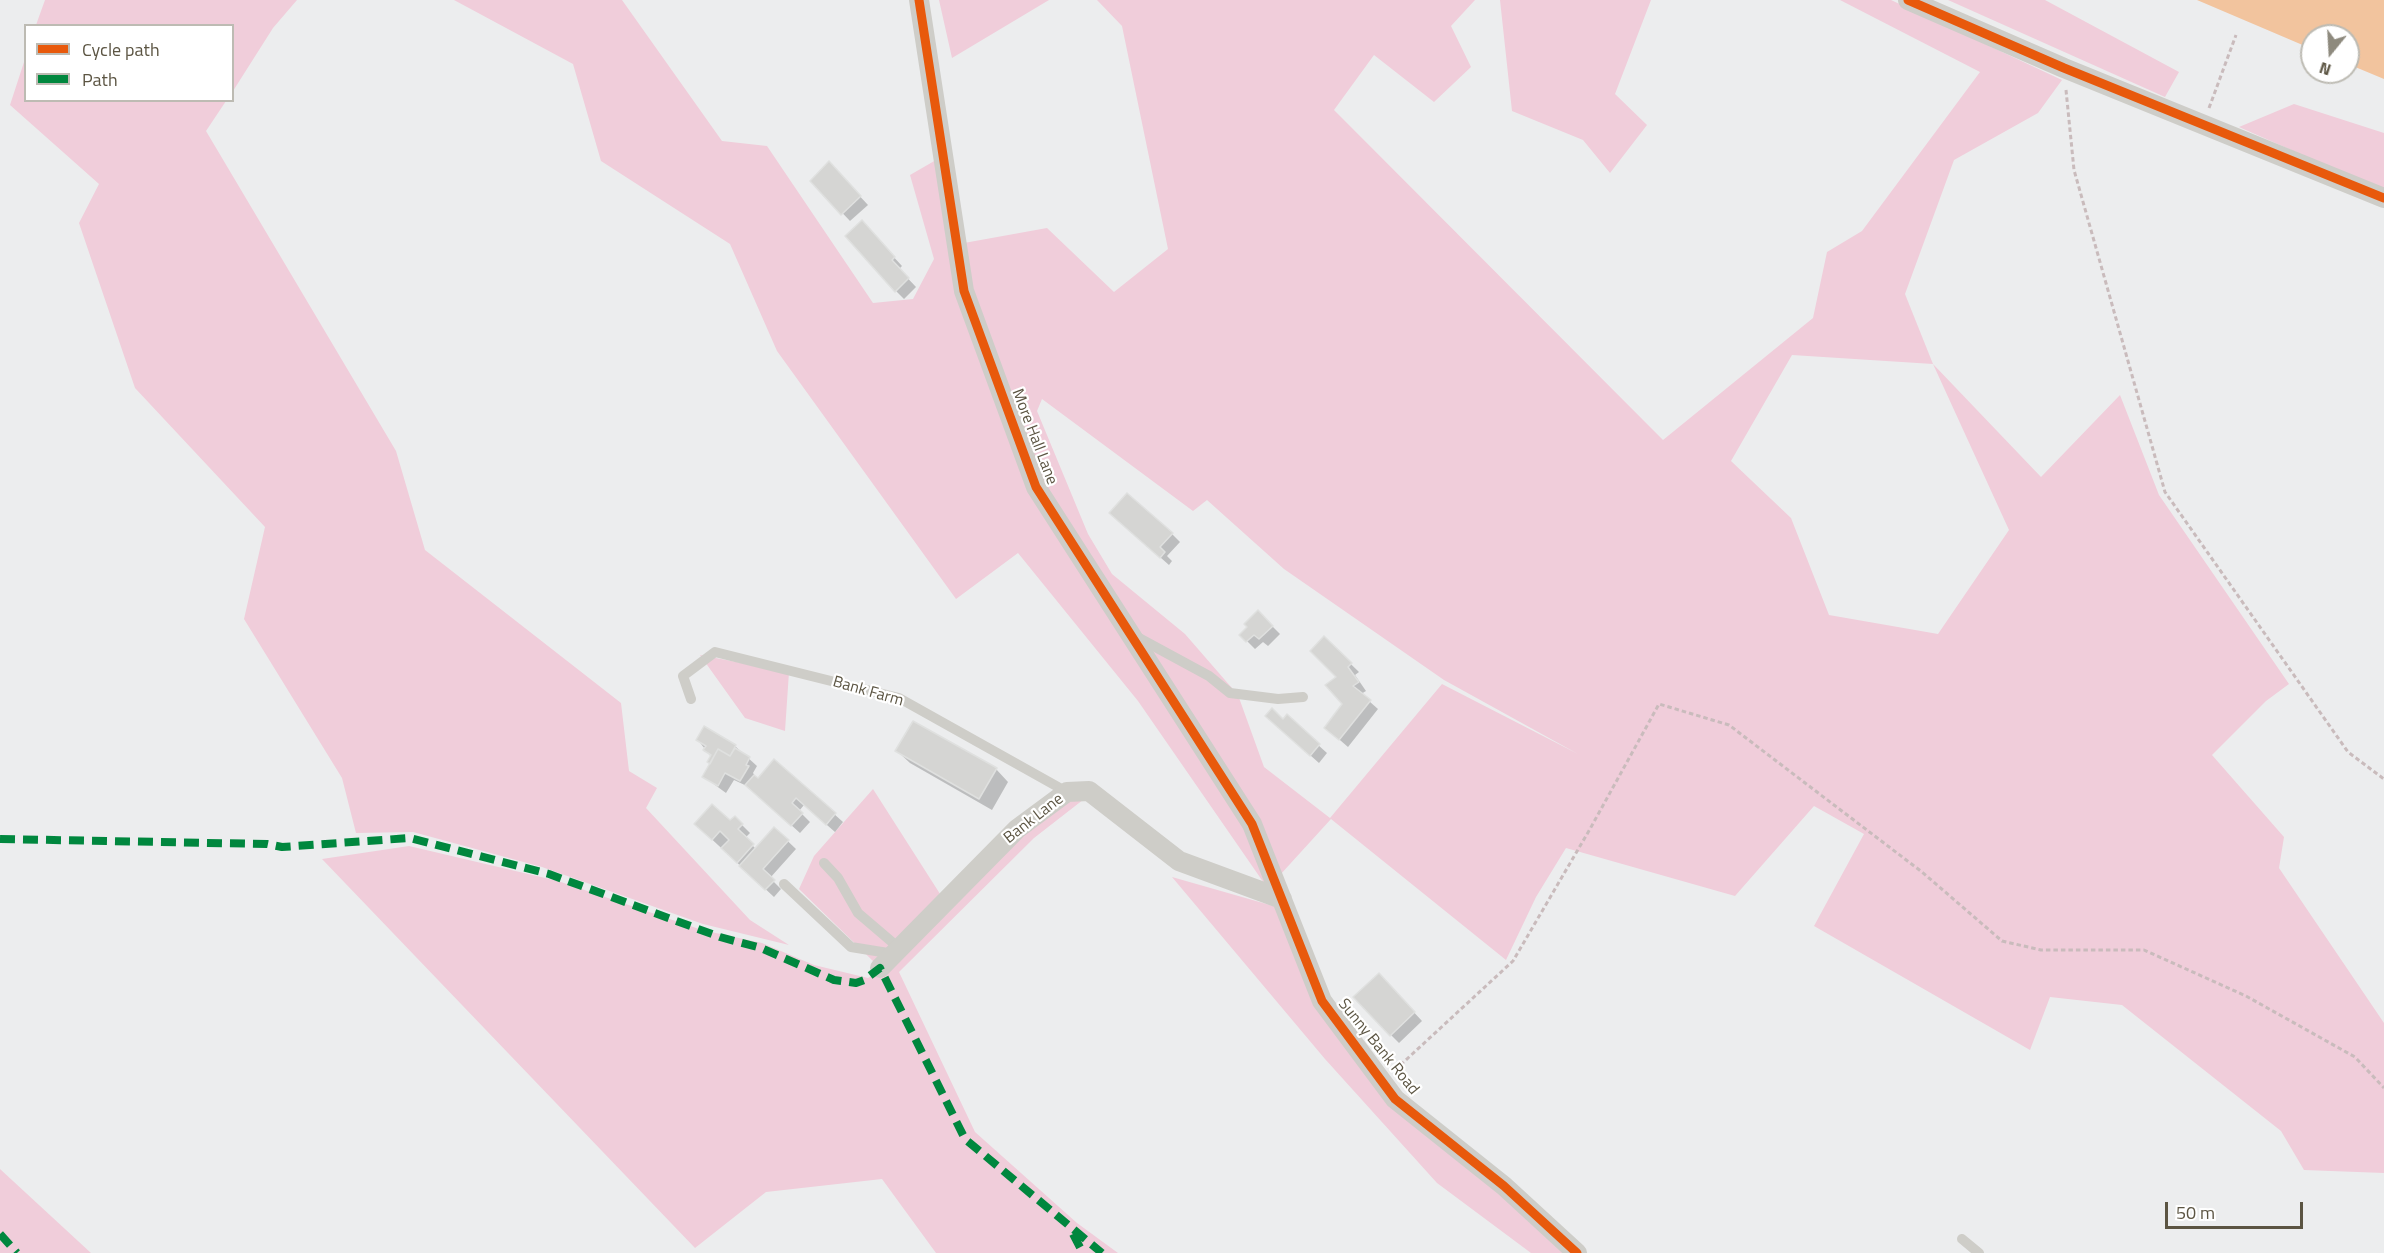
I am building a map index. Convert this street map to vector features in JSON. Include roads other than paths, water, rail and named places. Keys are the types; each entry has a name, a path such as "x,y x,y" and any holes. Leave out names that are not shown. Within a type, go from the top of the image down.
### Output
{"street":[{"name":"More Hall Lane","path":"919,0 964,291 1036,487 1252,824 1282,899"},
{"path":"1908,0 2072,71 2384,198"},
{"name":"Bank Lane","path":"880,968 1017,829 1067,792 1089,791 1179,861 1282,899"},
{"name":"Sunny Bank Road","path":"1282,899 1322,1001 1395,1099 1504,1186 1577,1253"}],"lane":[{"path":"1129,633 1209,676 1230,693 1278,699 1303,698"},
{"name":"Bank Farm","path":"691,699 683,676 715,652 899,698 1067,792"},
{"path":"824,863 838,878 858,913 896,951"},
{"path":"784,884 851,947 896,951"},
{"path":"1962,1239 1979,1253"}]}
